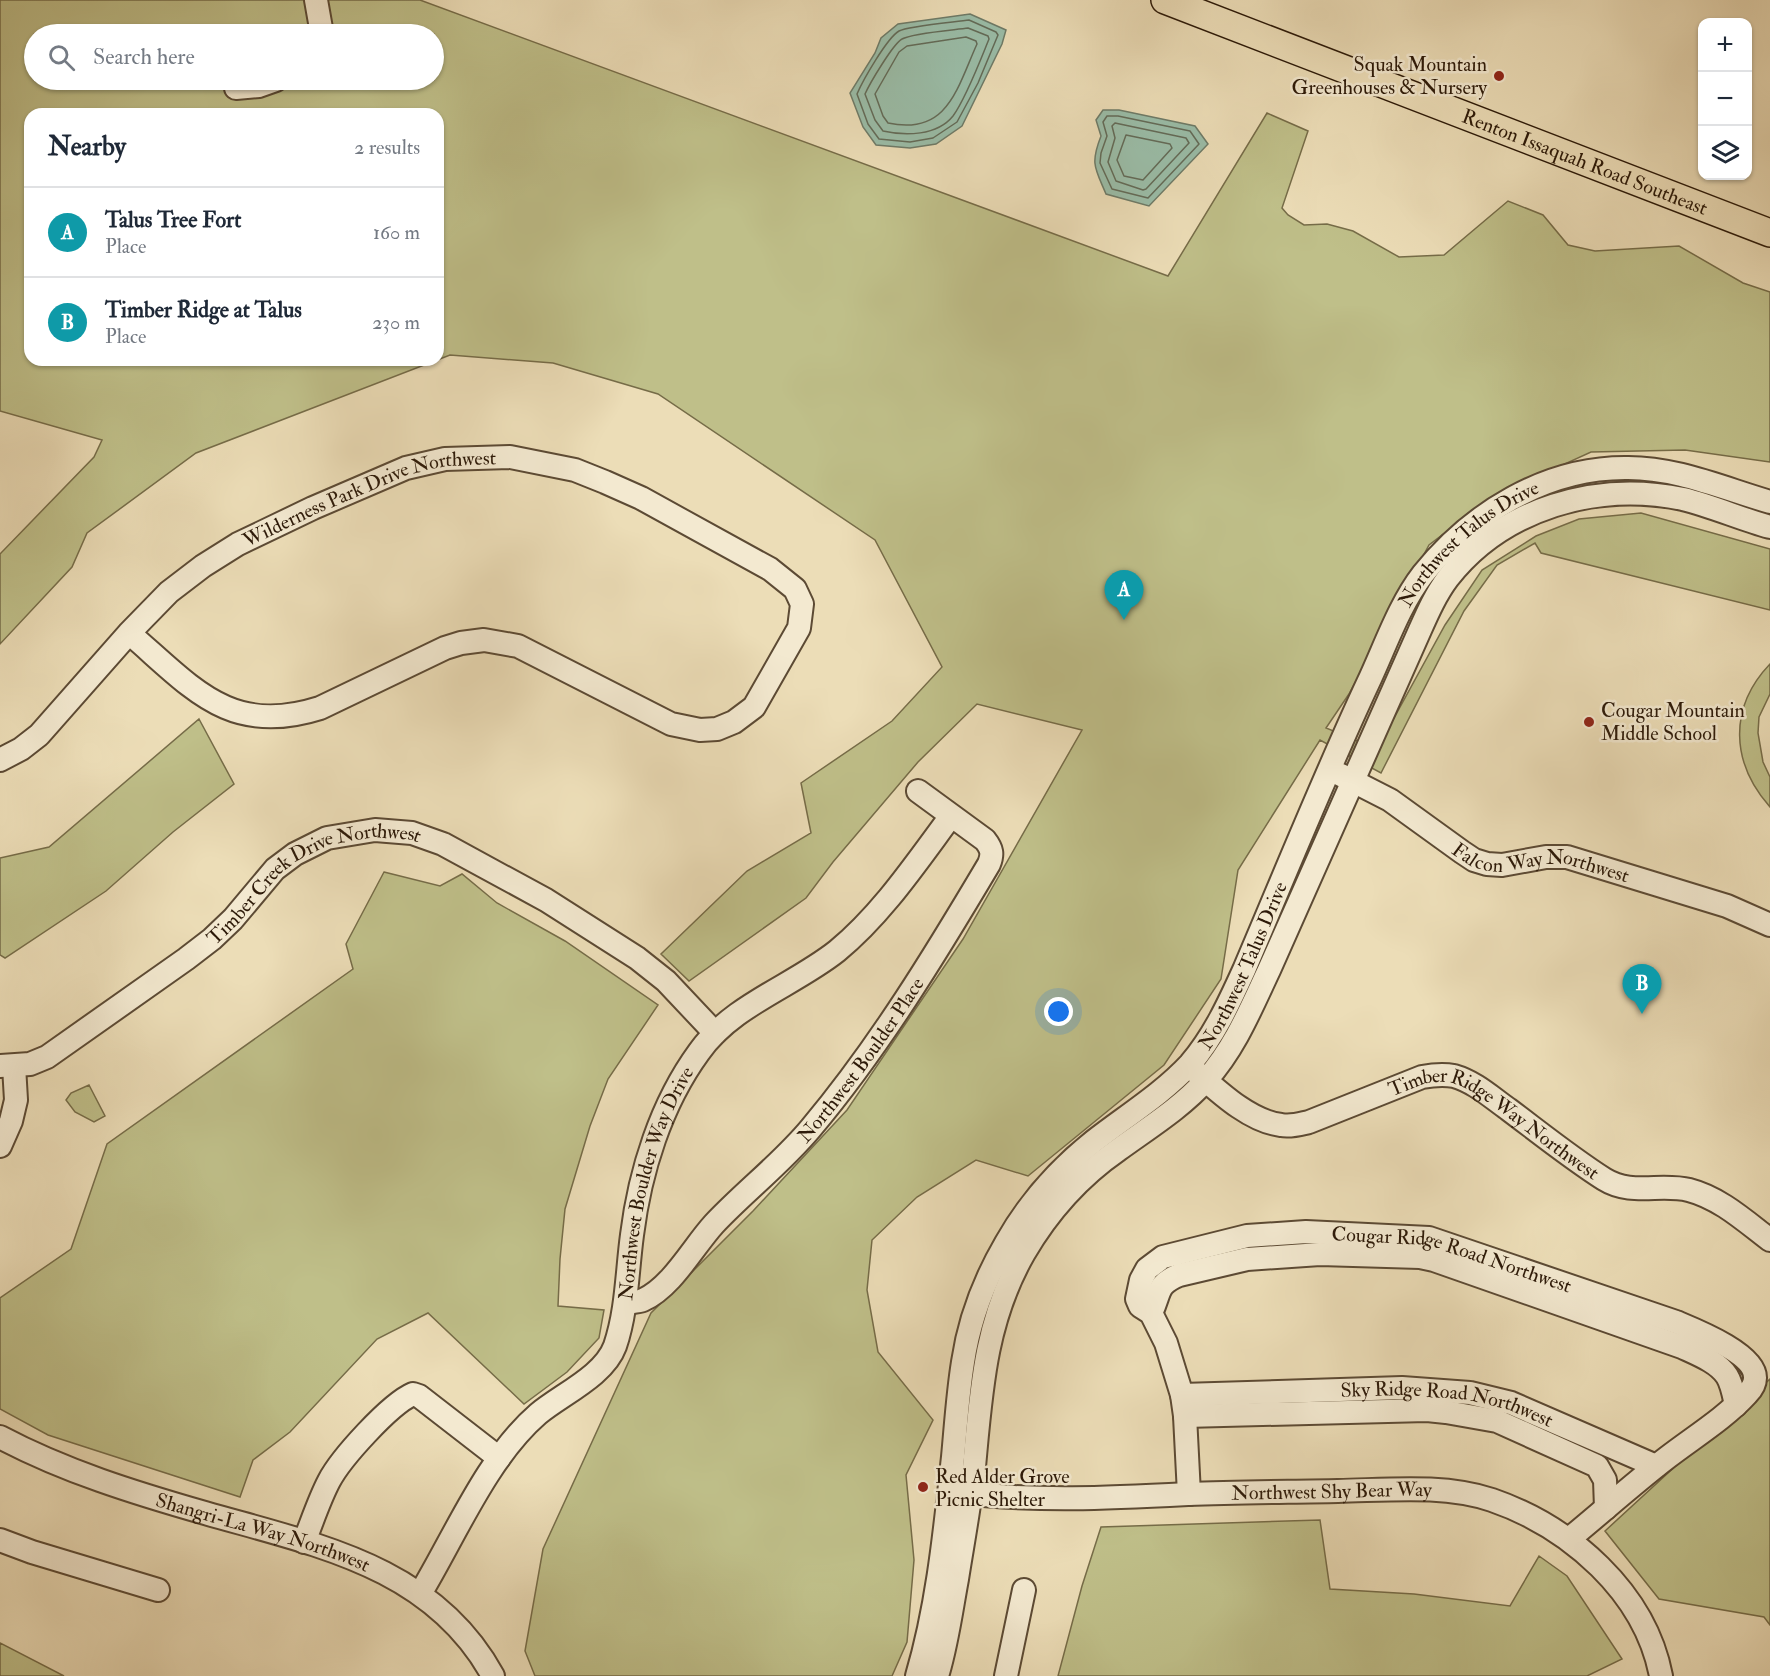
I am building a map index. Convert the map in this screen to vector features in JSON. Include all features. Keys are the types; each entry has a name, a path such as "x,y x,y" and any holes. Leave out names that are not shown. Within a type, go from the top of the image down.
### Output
{"main road":[{"name":"Renton Issaquah Road Southeast","path":"1165,0 1770,233"}],"street":[{"path":"316,0 320,24"},
{"name":"Wilderness Park Drive Northwest","path":"0,760 21,749 39,735 129,633 169,592 203,566 238,544 313,508 406,468 445,459 510,457 575,470 605,482 641,498 770,569 795,589 802,604 799,628 754,707 734,722 717,729 700,730 671,724 518,646 484,640 445,648 320,708 301,714 278,717 251,716 238,713 207,699 190,687 129,633"},
{"name":"Northwest Talus Drive","path":"937,1676 948,1633 960,1492 963,1360 974,1316 988,1277 1026,1211 1060,1171 1094,1141 1163,1089 1189,1065 1209,1040 1227,1008 1329,770 1409,595 1423,575 1458,537 1485,515 1509,500 1532,488 1598,469 1657,470 1686,476 1770,502"},
{"name":"Northwest Talus Drive","path":"917,1676 933,1617 960,1492 984,1364 995,1322 1012,1275 1044,1221 1061,1200 1092,1169 1164,1117 1206,1080 1225,1055 1244,1023 1435,598 1449,577 1485,542 1512,522 1538,510 1607,494 1638,494 1683,499 1770,527"},
{"name":"Falcon Way Northwest","path":"1329,770 1354,780 1406,811 1474,860 1502,865 1546,857 1567,857 1727,906 1770,925"},
{"name":"Northwest Boulder Place","path":"625,1303 642,1300 664,1285 716,1222 809,1131 886,1029 943,941 993,856 985,840 918,791"},
{"name":"Northwest Boulder Way Drive","path":"420,1594 499,1458 516,1436 538,1414 598,1370 614,1348 625,1303 632,1231 646,1166 656,1134 684,1073 715,1033 744,1010 836,951 865,925 890,897 951,816"},
{"name":"Timber Creek Drive Northwest","path":"7,1066 30,1064 47,1057 186,959 226,926 275,869 295,854 327,838 375,830 412,833 443,844 546,900 637,958 666,981 715,1033"},
{"name":"Timber Ridge Way Northwest","path":"1189,1065 1253,1115 1267,1122 1293,1126 1309,1122 1422,1077 1435,1074 1452,1076 1477,1086 1608,1181 1635,1190 1672,1188 1707,1196 1770,1240"},
{"path":"0,1146 11,1121 16,1100 7,1066"},
{"name":"Cougar Ridge Road Northwest","path":"1184,1405 1166,1343 1151,1312 1140,1306 1137,1299 1141,1280 1147,1269 1163,1257 1247,1236 1306,1232 1428,1238 1676,1322 1709,1337 1745,1359 1752,1366 1756,1377 1754,1386 1736,1404 1656,1466"},
{"name":"Sky Ridge Road Northwest","path":"1184,1405 1402,1388 1470,1393 1511,1403 1656,1466"},
{"path":"304,1542 328,1482 336,1469 397,1403 413,1394 426,1400 499,1458"},
{"path":"1184,1405 1189,1494"},
{"name":"Sky Ridge Road Northwest","path":"1184,1405 1427,1410 1465,1414 1497,1421 1597,1466 1605,1480 1606,1508"},
{"name":"Shangri-La Way Northwest","path":"0,1437 79,1473 177,1505 304,1542 384,1572 433,1603 458,1626 482,1657 493,1676"},
{"path":"1569,1539 1656,1466"},
{"name":"Northwest Shy Bear Way","path":"960,1492 1012,1498 1086,1499 1189,1494 1409,1490 1458,1492 1491,1500 1527,1515 1569,1539 1587,1554 1615,1583 1636,1612 1652,1645 1661,1676"},
{"path":"0,1540 53,1559 158,1590"},
{"path":"1006,1676 1024,1590"}],"shaded area":[{"path":"0,0 420,0 1168,276 1267,113 1308,131 1282,208 1288,215 1304,225 1327,224 1353,231 1399,257 1444,255 1508,201 1543,215 1568,245 1595,251 1679,246 1743,283 1770,292 1770,462 1685,450 1591,452 1492,497 1429,545 1349,694 1326,728 1377,749 1445,625 1482,570 1536,536 1579,519 1641,513 1770,549 1770,610 1541,553 1535,543 1497,565 1464,611 1381,773 1320,740 1238,870 1221,979 1164,1065 1028,1176 976,1160 917,1197 872,1240 867,1290 878,1352 933,1420 906,1475 914,1560 907,1642 892,1676 535,1676 525,1651 543,1549 651,1313 753,1211 847,1110 963,939 1082,730 977,704 918,762 833,862 806,898 689,981 661,954 747,871 811,833 801,783 892,721 942,667 875,540 658,394 553,363 450,355 444,358 444,108 24,108 24,366 421,366 196,453 87,533 72,567 0,644 0,554 94,457 102,440 0,411"},
{"path":"1770,664 1770,694 1759,717 1758,733 1763,762 1770,777 1770,807 1757,790 1748,772 1742,754 1740,736 1741,717 1747,699 1756,681"},
{"path":"199,719 234,784 173,832 106,891 5,958 0,955 0,858 49,847"},
{"path":"384,872 440,886 462,874 497,903 565,941 658,1005 608,1079 590,1126 565,1209 558,1306 604,1310 599,1338 567,1372 524,1404 428,1313 377,1339 290,1432 253,1460 240,1497 48,1435 0,1409 0,1298 71,1249 107,1144 353,969 346,944"},
{"path":"89,1085 105,1116 94,1122 75,1112 66,1100 71,1093"},
{"path":"1770,1379 1770,1625 1764,1617 1659,1599 1605,1531"},
{"path":"1320,1520 1330,1589 1414,1594 1510,1606 1539,1556 1567,1576 1622,1659 1587,1676 1058,1676 1082,1586 1101,1527"},
{"path":"0,1643 64,1676 0,1676"}],"water":[{"path":"970,14 1006,30 1002,44 962,126 936,144 910,148 876,145 863,127 850,93 875,53 881,38 898,24"},
{"path":"1103,110 1119,110 1195,126 1208,144 1149,206 1106,194 1095,166 1101,136 1096,120"}],"place":[{"name":"Squak Mountain Greenhouses & Nursery","path":"1499,76"},
{"name":"Talus Tree Fort","path":"1124,620"},
{"name":"Cougar Mountain Middle School","path":"1589,722"},
{"name":"Timber Ridge at Talus","path":"1642,1014"},
{"name":"Red Alder Grove Picnic Shelter","path":"923,1487"}]}
